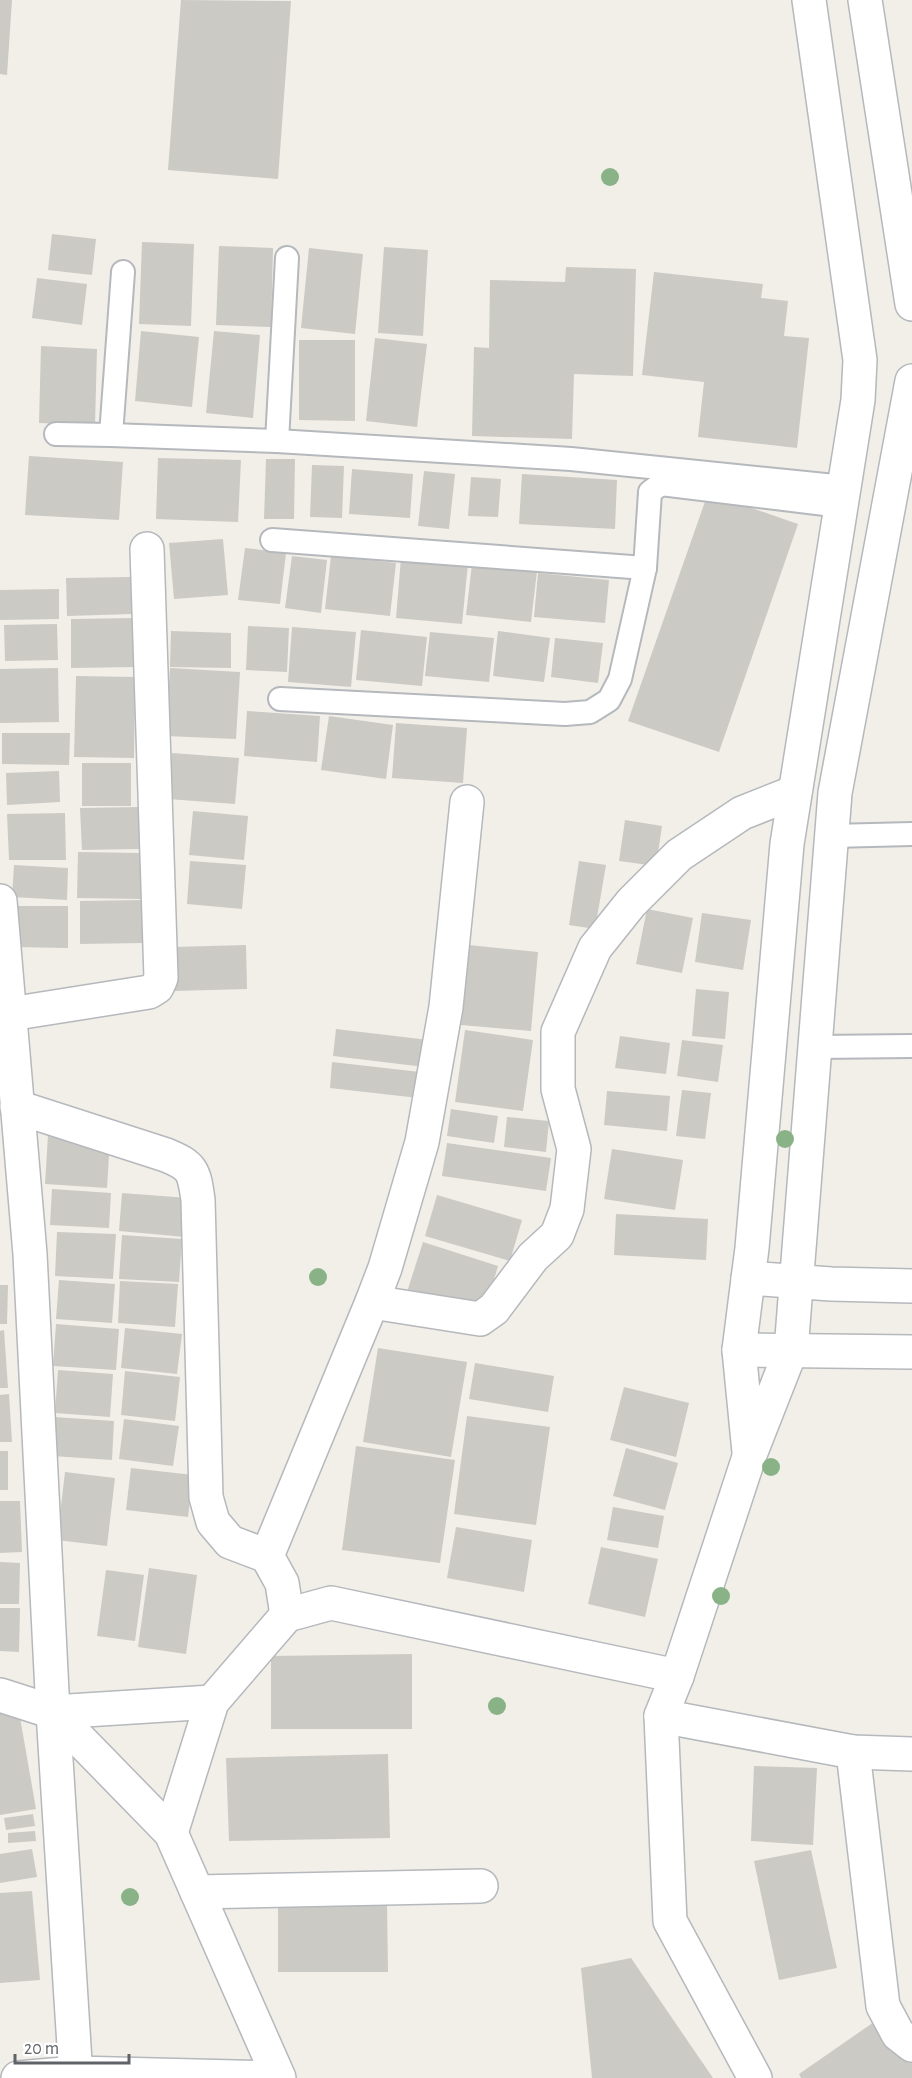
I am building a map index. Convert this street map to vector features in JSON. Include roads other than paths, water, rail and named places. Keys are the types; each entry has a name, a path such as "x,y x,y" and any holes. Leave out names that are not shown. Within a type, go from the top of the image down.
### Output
{"street":[{"path":"749,1457 739,1350 748,1278 787,844 858,400 860,360 808,0"},
{"path":"865,0 912,304"},
{"path":"755,2078 670,1921 661,1716 677,1676 749,1457 791,1350 834,794 912,381"},
{"path":"10,1014 149,992 157,987 161,978 147,549"},
{"path":"372,1302 480,1319 494,1309 533,1257 557,1235 567,1209 574,1149 558,1089 558,1032 595,948 631,903 679,855 742,813 795,792"},
{"path":"267,1556 385,1268 422,1142 446,1007 466,802"},
{"path":"0,901 10,1014 7,1052 17,1107 30,1254 53,1712 76,2076"},
{"path":"17,1107 184,1162 195,1178 198,1200 206,1497 213,1522 231,1542 267,1556 282,1582 287,1615"},
{"path":"748,1278 912,1286"},
{"path":"739,1350 912,1352"},
{"path":"171,1833 212,1701 287,1615 331,1603 677,1676"},
{"path":"0,1695 53,1712 212,1701"},
{"path":"18,2078 76,2076 279,2078 171,1833 53,1712"},
{"path":"661,1716 853,1752 912,1754"},
{"path":"853,1752 883,2006 898,2034 912,2045"},
{"path":"197,1892 481,1886"}],"lane":[{"path":"277,441 287,258"},
{"path":"111,435 123,272"},
{"path":"56,434 277,441 571,459 843,497"},
{"path":"280,699 565,714 590,712 609,700 620,679 645,568 650,492 661,484 843,497"},
{"path":"273,540 645,568"},
{"path":"831,836 912,834"},
{"path":"816,1047 912,1046"}]}
